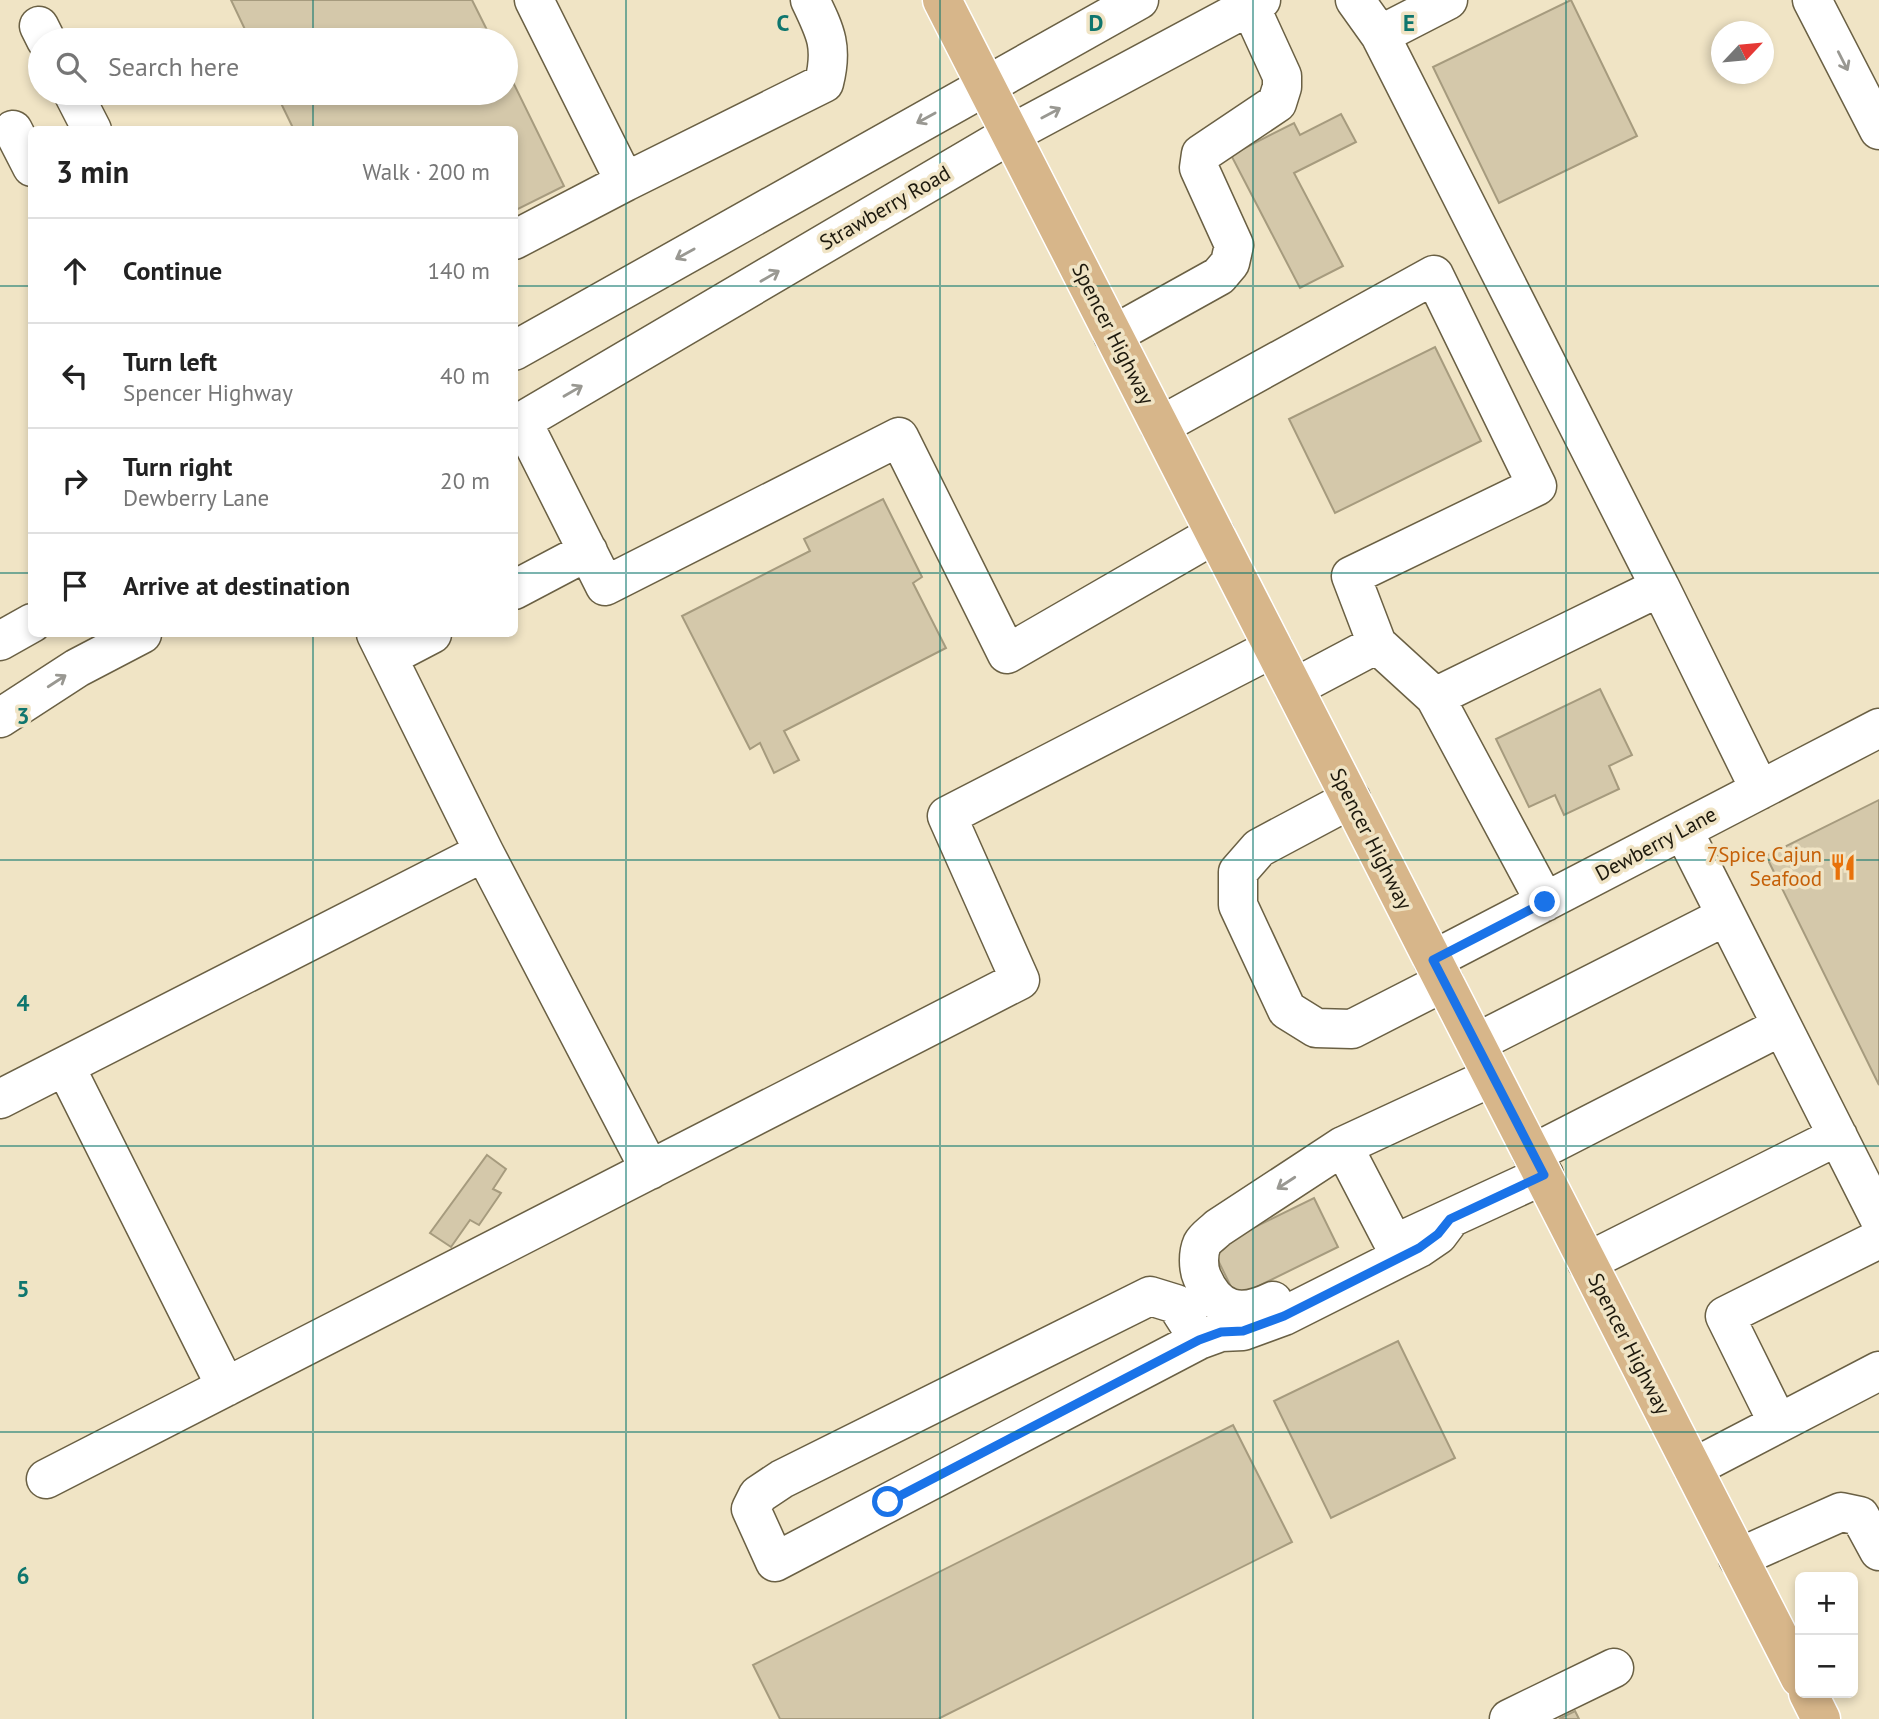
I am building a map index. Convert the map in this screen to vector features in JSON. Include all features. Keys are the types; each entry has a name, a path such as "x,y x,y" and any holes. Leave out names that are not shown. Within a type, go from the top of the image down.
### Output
{"main road":[{"name":"Spencer Highway","path":"943,0 1795,1668"},
{"path":"1810,1698 1821,1719"}],"street":[{"path":"534,0 625,183"},
{"path":"518,238 824,83 830,59 824,29 810,0"},
{"path":"518,349 1139,0"},
{"path":"1355,0 1380,35 1760,790"},
{"path":"1380,35 1448,0"},
{"path":"1812,0 1879,130"},
{"path":"1114,335 1219,276 1230,263 1234,245 1199,168 1201,154 1278,103 1282,76 1256,3"},
{"name":"Strawberry Road","path":"518,423 1011,134 1256,3"},
{"path":"79,105 90,126"},
{"path":"13,130 28,159"},
{"path":"1160,426 1434,275 1537,486 1351,576 1377,644 1435,697 1545,902"},
{"path":"518,423 605,586 899,437 1007,654 1215,534"},
{"path":"518,588 588,551"},
{"path":"1435,697 1660,587"},
{"path":"0,641 28,625"},
{"path":"0,718 77,668 136,637"},
{"path":"418,637 382,645 484,852 650,1170"},
{"path":"1294,688 1377,644"},
{"path":"46,1479 1020,980 947,816 1273,648"},
{"name":"Dewberry Lane","path":"1351,799 1259,848 1238,872 1238,905 1287,1010 1316,1028 1352,1029 1545,902 1879,728"},
{"path":"1682,830 1879,1218"},
{"path":"0,1099 484,852"},
{"path":"1726,916 1343,1146 1217,1228 1202,1245 1199,1269 1206,1288 1217,1303 1245,1311 1265,1305 1450,1219 1538,1164 1782,1027"},
{"path":"65,1066 226,1387"},
{"path":"1587,1262 1838,1136"},
{"path":"1343,1146 1394,1244"},
{"path":"1199,1340 1176,1304 1150,1296 782,1479 758,1495 751,1509 775,1562 1199,1340 1221,1332 1243,1331 1284,1316 1419,1248 1438,1234 1450,1219"},
{"path":"1778,1423 1725,1316 1879,1238"},
{"path":"1693,1468 1879,1371"},
{"path":"1738,1558 1842,1512 1860,1516 1879,1551"},
{"path":"1509,1719 1614,1668"}],"building":[{"path":"231,0 472,0 486,28 244,28"},
{"path":"1571,0 1637,136 1499,203 1433,67"},
{"path":"518,92 564,186 518,209 518,126 292,126 282,105 518,105"},
{"path":"1341,114 1356,142 1294,173 1343,266 1300,288 1231,155 1294,123 1300,135"},
{"path":"1435,347 1481,441 1335,513 1289,419"},
{"path":"883,499 922,577 913,583 946,648 784,731 799,760 774,773 760,743 750,749 682,616 810,551 804,539"},
{"path":"1600,689 1632,755 1609,766 1619,789 1564,815 1555,795 1529,807 1496,739"},
{"path":"1879,800 1879,1085 1766,856"},
{"path":"487,1155 506,1169 493,1189 501,1193 479,1225 470,1220 451,1247 430,1233"},
{"path":"1314,1198 1338,1247 1236,1297 1212,1248"},
{"path":"1398,1341 1455,1458 1331,1518 1274,1401"},
{"path":"1233,1425 1292,1542 938,1719 780,1719 753,1665"},
{"path":"1575,1711 1579,1719 1559,1719"}],"place":[{"name":"7Spice Cajun Seafood","path":"1843,867"}],"route":[{"path":"888,1502 1199,1340 1221,1332 1243,1331 1284,1316 1419,1248 1438,1234 1450,1219 1544,1175 1433,960 1545,902"}]}
